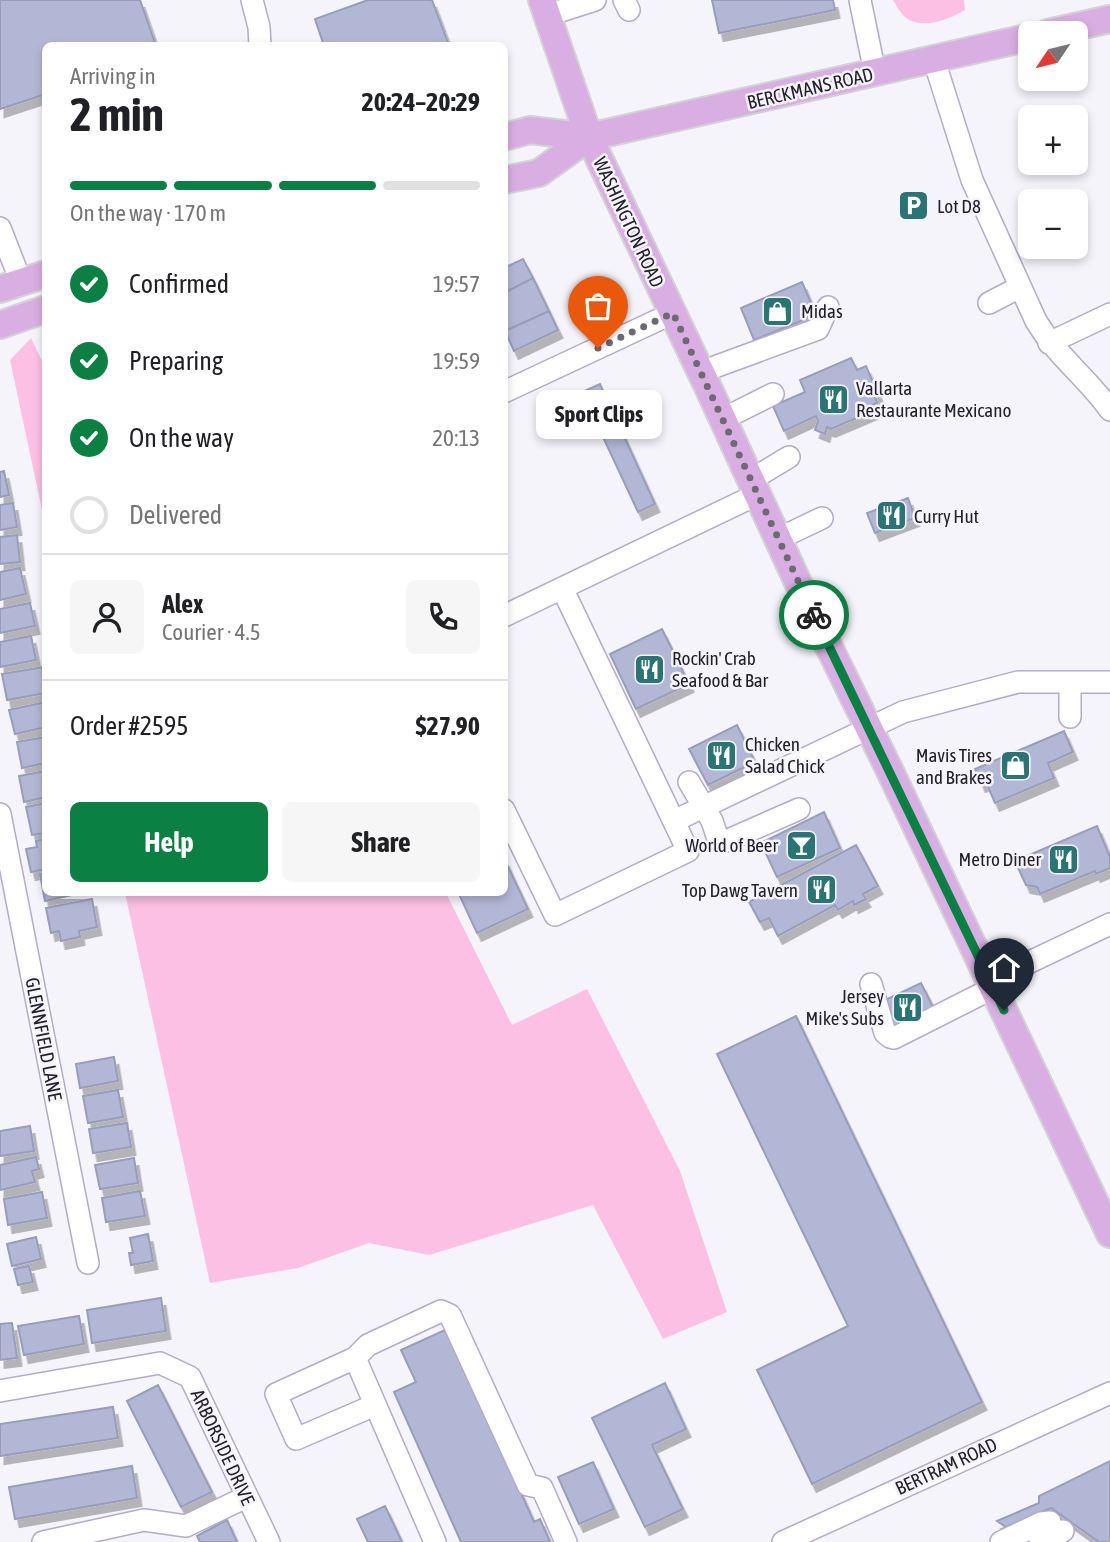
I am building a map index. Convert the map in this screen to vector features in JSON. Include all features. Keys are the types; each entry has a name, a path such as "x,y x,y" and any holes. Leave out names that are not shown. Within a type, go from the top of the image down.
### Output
{"main road":[{"name":"WASHINGTON ROAD","path":"545,8 589,137 1110,1234"},
{"path":"1088,24 1110,19"},
{"name":"BERCKMANS ROAD","path":"589,137 1018,40"},
{"path":"508,137 530,131 589,137"},
{"path":"508,179 539,173 589,137"},
{"path":"0,325 42,309"}],"street":[{"path":"252,0 260,42"},
{"path":"545,8 595,0"},
{"path":"860,0 875,73"},
{"path":"934,60 972,180 1020,287 1049,343 1075,373 1101,396 1110,410"},
{"path":"0,228 25,281 42,303"},
{"path":"989,303 1020,287"},
{"path":"701,372 818,330 828,307"},
{"path":"508,390 673,313"},
{"path":"1049,343 1110,314"},
{"path":"723,419 773,394"},
{"path":"508,615 754,487 789,457"},
{"path":"778,539 822,518"},
{"path":"508,818 555,915 688,851 562,588"},
{"path":"674,821 903,712 1018,682 1110,682"},
{"path":"1070,683 1070,717"},
{"path":"689,782 712,821 716,838 723,842 799,809"},
{"name":"GLENNFIELD LANE","path":"0,814 88,1263"},
{"path":"871,984 886,1033 894,1038 1110,924"},
{"path":"375,1405 296,1439 276,1394 355,1358 368,1345 441,1311 450,1315 528,1485 541,1488 566,1542"},
{"path":"355,1358 435,1542"},
{"name":"ARBORSIDE DRIVE","path":"0,1391 160,1363 190,1377 269,1542"},
{"name":"BERTRAM ROAD","path":"783,1542 1110,1393"},
{"path":"43,1542 144,1520 186,1526 246,1497"},
{"path":"1002,1542 1041,1523 1059,1531"},
{"path":"1023,1542 1059,1531"},
{"path":"1040,1542 1059,1531"}],"shaded area":[{"path":"893,0 964,0 965,10 944,20 920,23 906,18"},
{"path":"31,338 42,361 42,510 10,360"},
{"path":"126,896 448,896 512,1025 587,989 680,1171 727,1312 663,1339 593,1205 429,1255 369,1243 298,1268 210,1283"}],"building":[{"path":"0,0 140,0 155,42 42,42 42,95 0,109"},
{"path":"368,0 432,0 448,42 323,42 315,19"},
{"path":"712,0 833,0 835,10 719,33"},
{"path":"523,259 533,278 508,291 508,266"},
{"path":"533,278 549,311 508,330 508,291"},
{"name":"Midas","path":"802,282 816,315 754,340 741,308"},
{"path":"549,311 558,330 514,351 508,338 508,330"},
{"name":"Vallarta Restaurante Mexicano","path":"851,358 857,370 866,366 878,394 874,394 877,403 870,406 873,411 831,429 827,427 825,434 815,430 818,421 816,416 784,431 773,406 805,392 800,380"},
{"path":"600,384 655,504 638,512 582,392"},
{"path":"4,471 9,495 0,497 0,472"},
{"name":"Curry Hut","path":"908,498 915,518 875,533 867,513"},
{"path":"13,503 17,527 0,530 0,505"},
{"path":"17,535 20,562 0,564 0,537"},
{"path":"20,568 26,594 0,600 0,572"},
{"path":"30,603 35,626 0,633 0,609"},
{"name":"Rockin' Crab Seafood & Bar","path":"662,629 689,684 636,709 610,654"},
{"path":"31,636 36,660 0,667 0,642"},
{"path":"42,667 42,694 7,700 2,674"},
{"path":"42,703 42,728 15,734 9,710"},
{"name":"Chicken Salad Chick","path":"737,725 755,762 708,785 689,749"},
{"name":"Mavis Tires and Brakes","path":"1064,731 1073,752 1048,763 1054,778 995,803 986,782 981,784 975,769"},
{"path":"42,738 42,764 22,768 17,742"},
{"path":"42,772 42,798 24,802 19,776"},
{"path":"42,804 42,834 32,835 26,807"},
{"name":"World of Beer","path":"824,812 840,848 777,877 761,843"},
{"name":"Metro Diner","path":"1097,826 1110,857 1110,868 1096,874 1095,871 1040,894 1037,887 1026,885 1015,861"},
{"path":"42,840 42,870 31,872 26,849 37,847 36,841"},
{"name":"Top Dawg Tavern","path":"856,845 878,886 863,894 866,899 854,905 853,901 838,910 835,905 778,936 769,918 760,922 749,902"},
{"path":"508,866 528,909 477,933 460,896 508,896"},
{"path":"44,896 67,896 45,901"},
{"path":"92,899 97,927 79,931 80,937 61,941 59,931 51,933 46,908"},
{"name":"Jersey Mike's Subs","path":"921,983 935,1011 894,1032 879,1003"},
{"path":"796,1016 982,1402 812,1484 757,1370 848,1326 717,1054"},
{"path":"114,1057 118,1081 80,1088 76,1064"},
{"path":"118,1090 123,1117 88,1123 83,1096"},
{"path":"127,1123 131,1147 93,1153 89,1129"},
{"path":"30,1126 34,1151 0,1156 0,1131"},
{"path":"36,1157 39,1169 32,1171 35,1182 0,1190 0,1165"},
{"path":"134,1158 138,1183 100,1189 95,1165"},
{"path":"140,1191 145,1216 106,1222 102,1198"},
{"path":"42,1192 47,1218 8,1225 4,1199"},
{"path":"148,1234 153,1261 131,1265 129,1253 133,1253 130,1238"},
{"path":"36,1237 41,1259 12,1266 7,1244"},
{"path":"29,1266 33,1282 18,1285 14,1269"},
{"path":"161,1298 166,1331 92,1343 87,1310"},
{"path":"79,1316 84,1344 24,1355 18,1326"},
{"path":"12,1323 17,1358 0,1360 0,1324"},
{"path":"447,1329 534,1522 540,1519 550,1542 461,1542 394,1392 416,1382 401,1350"},
{"path":"665,1383 686,1429 652,1445 683,1509 645,1527 592,1418"},
{"path":"158,1385 212,1492 181,1507 127,1401"},
{"path":"113,1407 118,1438 0,1456 0,1424"},
{"path":"1110,1461 1110,1542 1099,1542 1051,1508 1006,1527 997,1521 1039,1503 1039,1496"},
{"path":"593,1462 614,1509 579,1524 558,1477"},
{"path":"132,1466 137,1498 15,1519 9,1487"},
{"path":"385,1506 402,1542 368,1542 357,1519"},
{"path":"227,1520 237,1542 200,1542 197,1536"}],"way so far":[{"path":"598,348 673,313 814,615"}],"place":[{"name":"Lot D8","path":"914,206"},
{"name":"Midas","path":"778,311"},
{"name":"Sport Clips","path":"598,348"},
{"name":"Vallarta Restaurante Mexicano","path":"833,399"},
{"name":"Curry Hut","path":"891,516"},
{"name":"Rockin' Crab Seafood & Bar","path":"649,669"},
{"name":"Chicken Salad Chick","path":"722,755"},
{"name":"Mavis Tires and Brakes","path":"1015,766"},
{"name":"World of Beer","path":"801,845"},
{"name":"Metro Diner","path":"1064,859"},
{"name":"Top Dawg Tavern","path":"821,890"},
{"name":"Jersey Mike's Subs","path":"907,1007"}],"route":[{"path":"814,615 1004,1010"}]}
